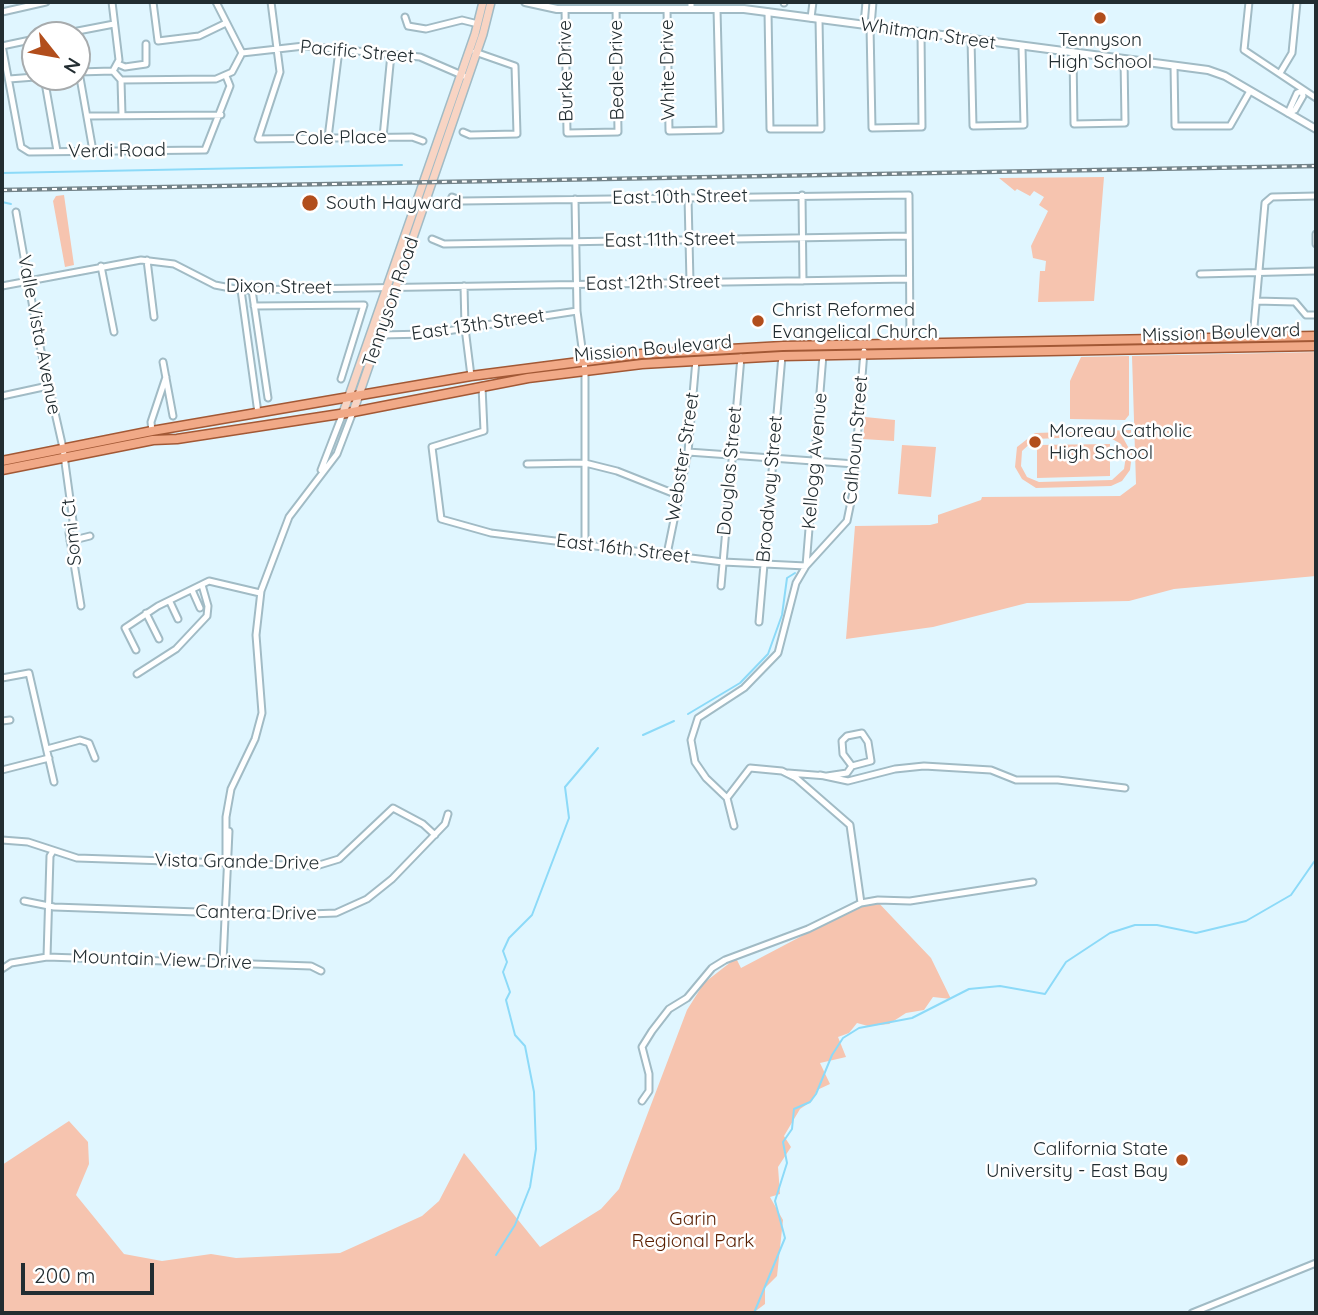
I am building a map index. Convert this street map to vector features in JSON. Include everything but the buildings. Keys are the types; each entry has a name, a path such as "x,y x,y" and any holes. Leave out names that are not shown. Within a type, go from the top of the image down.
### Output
{"main road":[{"name":"Tennyson Road","path":"473,52 483,2"},
{"name":"Tennyson Road","path":"343,413 354,397 380,335 491,2"},
{"name":"Tennyson Road","path":"353,412 363,358 465,76"},
{"name":"Mission Boulevard","path":"2,461 152,431 471,376 584,360 714,349 1316,336"},
{"path":"1092,352 1116,342"},
{"path":"948,343 948,354"},
{"name":"Mission Boulevard","path":"2,470 153,440 177,439 353,412 482,386 585,370 741,357 1316,346"}],"street":[{"path":"2,12 46,2"},
{"path":"112,2 118,64 113,71"},
{"path":"153,2 158,41 199,36 226,23"},
{"path":"121,80 226,76 235,68 242,53 216,2"},
{"path":"271,2 278,48"},
{"name":"Whitman Street","path":"525,2 565,9 667,9 691,5 768,12 1213,71 1316,129"},
{"path":"768,12 770,129 821,129 813,2"},
{"path":"866,2 872,128 922,127 921,33"},
{"path":"868,25 873,2"},
{"path":"1249,2 1244,50 1316,98"},
{"path":"1280,73 1292,53 1297,2"},
{"name":"Burke Drive","path":"565,9 568,133"},
{"name":"Beale Drive","path":"568,133 618,132 616,9"},
{"name":"White Drive","path":"667,9 669,131 720,130 718,9"},
{"path":"405,17 408,26 426,29 462,20 478,24"},
{"path":"91,28 114,24"},
{"path":"971,39 973,126 1024,125 1022,47"},
{"path":"21,42 2,45 9,79 21,78"},
{"path":"118,64 146,64 146,44"},
{"name":"Pacific Street","path":"242,53 304,46 391,54 425,58 465,76"},
{"name":"Cole Place","path":"278,48 278,83 258,139 412,137 423,141"},
{"path":"328,138 339,50"},
{"path":"463,132 470,135 517,134 515,66 473,52"},
{"path":"1073,52 1074,124 1125,123 1124,59"},
{"path":"383,137 391,54"},
{"path":"1174,66 1175,127 1230,126 1250,91"},
{"path":"91,72 113,71"},
{"path":"113,71 121,80 122,115"},
{"path":"88,116 221,115 230,86 226,76"},
{"name":"Verdi Road","path":"9,79 21,147 29,152 205,150 221,115"},
{"path":"46,91 57,151"},
{"path":"82,91 93,151"},
{"path":"1288,113 1295,110 1303,96 1302,91"},
{"path":"802,195 803,281"},
{"name":"East 10th Street","path":"452,197 462,201 909,195 908,236"},
{"path":"1253,348 1265,203 1273,197 1316,196"},
{"path":"688,197 690,282"},
{"path":"575,199 577,311 585,370 585,545"},
{"name":"Valle Vista Avenue","path":"16,212 27,281 64,458"},
{"path":"1316,234 1316,244"},
{"path":"908,236 910,344"},
{"name":"East 11th Street","path":"432,239 444,244 908,236"},
{"path":"147,260 154,317"},
{"name":"Dixon Street","path":"2,286 101,266 147,260 174,264 215,285 241,290 397,286"},
{"path":"101,266 114,332"},
{"path":"1200,274 1316,271"},
{"name":"East 12th Street","path":"397,286 909,279"},
{"path":"464,286 464,328 471,376"},
{"path":"338,305 339,288"},
{"path":"241,290 258,413"},
{"path":"252,290 268,398"},
{"path":"1256,301 1295,302 1306,315 1316,315"},
{"path":"254,306 364,305 341,379"},
{"name":"East 13th Street","path":"380,335 421,335 577,311"},
{"name":"Calhoun Street","path":"727,798 706,778 695,762 691,740 696,723 698,718 744,688 778,653 796,583 806,566 847,522 855,464 864,345"},
{"path":"350,353 363,358"},
{"name":"Kellogg Avenue","path":"806,566 823,355"},
{"name":"Broadway Street","path":"759,622 782,356"},
{"name":"Douglas Street","path":"721,586 730,456 741,357"},
{"name":"Webster Street","path":"667,554 688,452 696,360"},
{"path":"163,362 173,416"},
{"path":"152,431 151,422 166,377"},
{"path":"2,396 48,386"},
{"name":"East 16th Street","path":"482,386 484,430 432,447 441,519 491,533 723,562 806,566"},
{"name":"Tennyson Road","path":"223,962 228,810 235,777 255,740 262,713 256,635 260,593 283,529 340,448 353,412"},
{"name":"Tennyson Road","path":"318,476 343,413"},
{"path":"688,452 855,464"},
{"name":"Somi Ct","path":"64,458 73,521 70,541 81,606"},
{"path":"527,464 585,463 617,471 680,496"},
{"path":"70,541 90,536"},
{"path":"136,650 125,628 146,613 202,585 213,581 260,593"},
{"path":"137,674 176,649 207,617 208,606 202,585"},
{"path":"192,590 200,608"},
{"path":"170,602 178,619"},
{"path":"146,613 159,639"},
{"path":"2,678 29,673 54,782"},
{"path":"2,721 10,720"},
{"path":"862,733 868,742 871,761 852,766 847,763 843,754 842,741 862,733"},
{"path":"47,748 80,740 89,743 95,758"},
{"path":"2,770 49,758"},
{"path":"734,826 727,798 750,768 785,773 844,775 852,770 852,766"},
{"path":"820,775 848,781 895,769 924,766 992,770 1016,780 1058,780 1125,788"},
{"path":"785,773 826,803 850,825 861,903"},
{"name":"Vista Grande Drive","path":"2,840 28,842 77,858 226,860 316,866 333,862 352,848 393,808 423,824 435,835"},
{"name":"Cantera Drive","path":"24,901 48,907 314,916 348,910 392,879 445,824 448,814"},
{"path":"47,957 53,851"},
{"path":"642,1101 649,1091 649,1083 642,1047 663,1015 687,998 712,968 808,929 861,903 878,900 910,901 1033,882"},
{"name":"Mountain View Drive","path":"3,968 11,963 47,957 311,966 321,971"},
{"path":"1192,1313 1316,1263"},
{"path":"1217,1304 1221,1313"}],"green space":[{"path":"1104,177 1094,301 1038,302 1040,271 1045,271 1046,261 1033,258 1031,246 1048,211 1039,205 1044,197 1034,191 1030,196 1017,189 1015,191 999,178"},
{"path":"64,195 74,265 65,267 53,201 56,196"},
{"path":"1316,352 1316,576 1174,589 1129,601 1027,603 933,627 846,639 855,526 930,525 938,523 938,515 981,500 982,497 1120,496 1136,484 1132,356"},
{"path":"1129,356 1129,415 1125,420 1070,419 1070,381 1081,357"},
{"path":"865,417 895,420 894,441 863,439"},
{"path":"1131,430 1131,436 1122,436 1132,454 1130,470 1122,481 1111,486 1036,488 1022,479 1015,467 1017,447 1035,433","holes":["1107,436 1121,444 1126,456 1124,469 1112,480 1039,482 1027,477 1021,466 1022,451 1035,439"]},
{"path":"1110,444 1110,476 1037,478 1037,445"},
{"path":"902,445 936,447 931,497 898,494"},
{"name":"Garin Regional Park","path":"874,898 931,958 951,999 933,997 924,1010 906,1013 889,1024 868,1026 857,1023 849,1033 838,1037 846,1057 820,1063 830,1084 817,1090 812,1101 800,1109 784,1136 791,1147 778,1167 780,1194 770,1197 783,1220 777,1276 765,1288 765,1304 753,1313 2,1313 2,1165 69,1121 88,1142 89,1164 76,1195 124,1254 162,1261 211,1254 236,1258 340,1253 422,1216 439,1201 464,1153 540,1247 601,1209 619,1189 687,1010 704,983 736,958 741,968"}],"waterway":[{"path":"2,173 402,165"},
{"path":"2,202 11,204"},
{"path":"688,714 740,683 768,654 782,615 787,578 795,573"},
{"path":"643,735 674,721"},
{"path":"496,1255 515,1225 530,1187 536,1149 534,1092 525,1046 515,1035 506,1000 510,992 503,972 507,962 503,951 509,938 532,915 569,818 565,787 598,748"},
{"path":"754,1313 785,1238 775,1201 787,1163 783,1142 792,1129 794,1109 810,1102 816,1094 832,1055 843,1038 859,1028 912,1018 969,989 1000,986 1045,994 1066,962 1110,933 1135,925 1157,925 1196,933 1246,921 1291,895 1316,859"}],"railway":[{"path":"2,190 1316,166"}],"place":[{"name":"Tennyson High School","path":"1100,18"},
{"name":"South Hayward","path":"310,203"},
{"name":"Christ Reformed Evangelical Church","path":"758,321"},
{"name":"Moreau Catholic High School","path":"1035,442"},
{"name":"California State University - East Bay","path":"1182,1160"}]}
